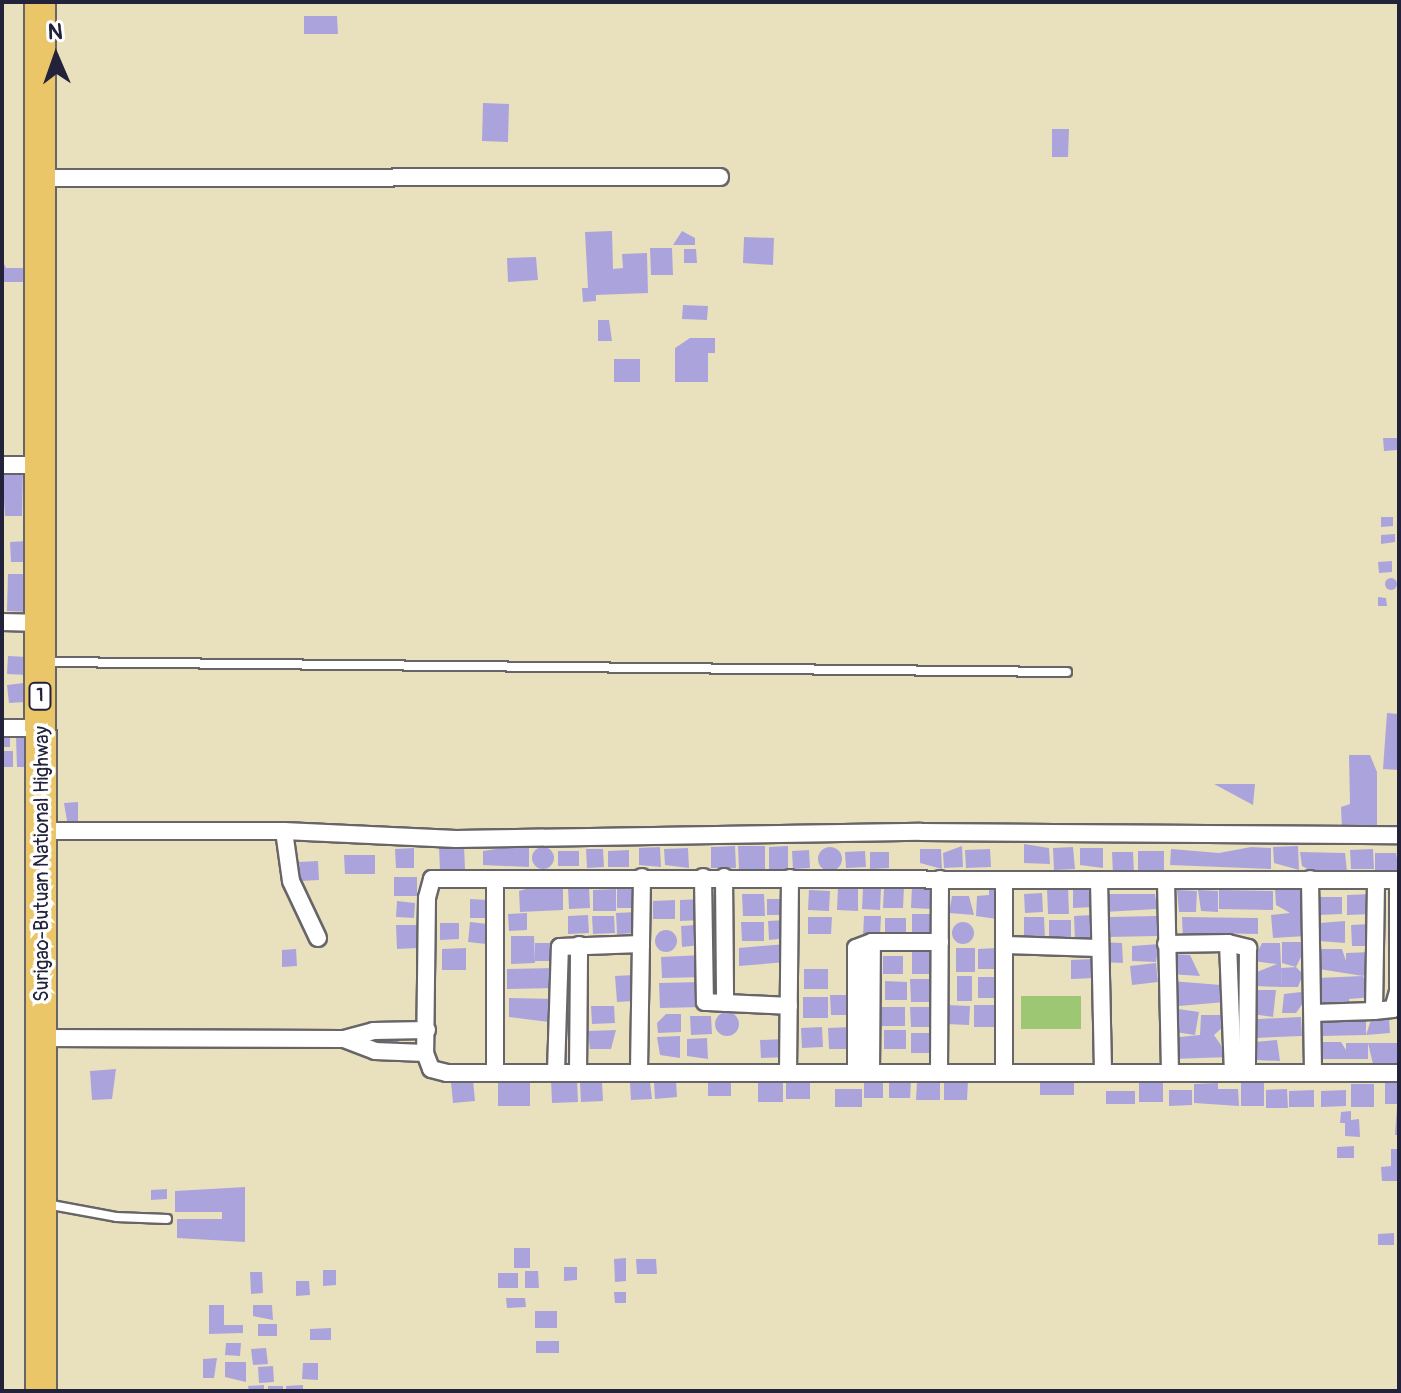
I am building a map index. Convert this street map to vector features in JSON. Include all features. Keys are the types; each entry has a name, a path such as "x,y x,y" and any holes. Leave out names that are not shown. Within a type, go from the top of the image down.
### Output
{"highway":[{"name":"Surigao-Butuan National Highway","path":"40,2 38,178 44,465 40,728 41,1391"}],"street":[{"path":"38,178 720,177"},
{"path":"2,465 44,465"},
{"path":"2,622 43,623"},
{"path":"2,728 40,728"},
{"path":"41,831 284,831 456,839 921,832 1399,835"},
{"path":"284,831 291,881 318,938"},
{"path":"1313,1013 1393,1009 1398,992 1398,880 446,877 432,879 429,885 425,1053 431,1069 447,1073 639,1070 1399,1073"},
{"path":"639,1070 642,877"},
{"path":"703,877 704,999 789,1006"},
{"path":"724,877 725,1003"},
{"path":"788,1072 790,878"},
{"path":"495,879 495,1072"},
{"path":"939,1072 940,879"},
{"path":"1310,879 1313,1071"},
{"path":"1004,880 1004,1072"},
{"path":"1099,880 1098,948 1103,1071"},
{"path":"1166,880 1170,1072"},
{"path":"1374,1011 1376,880"},
{"path":"864,1072 872,942 940,942"},
{"path":"1166,944 1228,943 1248,948 1240,1072"},
{"path":"556,1072 560,947 641,944"},
{"path":"578,1072 579,945"},
{"path":"1006,945 1098,948"},
{"path":"42,1038 344,1039 380,1030 427,1030"},
{"path":"344,1039 375,1051 425,1053"}],"lane":[{"path":"41,662 1067,672"},
{"path":"41,1204 77,1206 116,1217 167,1219"}],"green space":[{"path":"1021,996 1081,996 1081,1029 1021,1029"}],"building":[{"path":"304,16 337,16 338,34 304,34"},
{"path":"483,103 509,104 508,142 482,141"},
{"path":"1052,129 1069,129 1068,157 1052,157"},
{"path":"612,231 613,269 623,268 622,254 647,253 648,293 596,295 596,301 583,302 582,288 588,288 585,232"},
{"path":"682,231 695,238 695,245 673,245"},
{"path":"744,237 774,238 773,265 743,263"},
{"path":"650,248 672,248 673,275 651,275"},
{"path":"684,249 696,249 697,263 684,263"},
{"path":"536,257 538,280 508,282 507,258"},
{"path":"2,260 6,268 23,268 23,282 2,282"},
{"path":"683,305 708,306 707,320 682,319"},
{"path":"598,320 609,320 612,341 598,341"},
{"path":"690,338 715,338 715,353 708,353 708,382 675,382 675,348"},
{"path":"614,359 640,359 640,382 614,382"},
{"path":"1383,438 1398,438 1398,450 1384,451"},
{"path":"2,468 23,468 22,516 5,516"},
{"path":"1381,517 1393,517 1393,526 1381,527"},
{"path":"1395,534 1395,542 1381,544 1381,535"},
{"path":"26,541 27,562 11,562 10,542"},
{"path":"1392,561 1392,572 1379,573 1378,562"},
{"path":"8,574 32,574 32,612 7,611"},
{"path":"1391,578 1397,584 1391,590 1385,584"},
{"path":"1378,597 1386,598 1387,606 1378,606"},
{"path":"8,656 28,657 27,675 7,674"},
{"path":"24,683 26,702 9,703 7,685"},
{"path":"1387,713 1399,714 1399,770 1383,769"},
{"path":"2,731 10,731 10,747 2,747"},
{"path":"16,737 30,737 31,767 17,767"},
{"path":"2,751 13,751 13,767 2,767"},
{"path":"1349,755 1370,755 1377,772 1377,829 1342,829 1341,807 1350,804"},
{"path":"1214,784 1255,784 1253,805"},
{"path":"78,802 78,821 67,821 64,803"},
{"path":"529,844 529,867 483,865 483,851"},
{"path":"1024,844 1049,848 1050,864 1024,863"},
{"path":"464,845 465,870 440,871 439,846"},
{"path":"735,846 736,868 711,868 711,847"},
{"path":"738,846 765,846 765,869 739,870"},
{"path":"788,846 788,869 769,869 769,847"},
{"path":"962,846 963,867 944,868 943,853"},
{"path":"1298,846 1299,870 1274,863 1273,847"},
{"path":"543,847 551,850 554,858 551,866 543,869 535,866 532,858 535,850"},
{"path":"660,847 661,867 639,865 639,848"},
{"path":"830,847 838,851 842,859 838,867 830,871 822,867 818,859 822,851"},
{"path":"1073,847 1075,869 1054,870 1053,848"},
{"path":"1251,847 1271,848 1271,869 1170,865 1171,849 1219,853"},
{"path":"414,848 414,868 396,868 395,849"},
{"path":"688,848 689,868 665,865 664,849"},
{"path":"1080,848 1103,848 1103,868 1080,865"},
{"path":"586,849 603,849 604,867 587,868"},
{"path":"920,849 941,849 942,869 920,863"},
{"path":"990,849 991,867 966,868 965,850"},
{"path":"1373,849 1374,869 1351,869 1350,850"},
{"path":"629,850 629,867 608,867 608,851"},
{"path":"809,850 810,868 793,869 792,851"},
{"path":"558,851 579,851 579,866 558,866"},
{"path":"865,851 866,867 846,868 845,852"},
{"path":"1138,851 1164,851 1164,870 1138,870"},
{"path":"870,852 889,852 889,868 870,869"},
{"path":"1112,852 1133,852 1134,873 1113,874"},
{"path":"1300,852 1345,853 1347,871 1312,871 1302,866"},
{"path":"1375,853 1396,853 1399,872 1375,873"},
{"path":"344,855 375,855 375,874 345,874"},
{"path":"318,861 319,880 300,881 299,862"},
{"path":"394,877 417,877 417,896 394,896"},
{"path":"912,886 933,887 933,909 911,908"},
{"path":"589,887 590,908 569,909 568,888"},
{"path":"617,887 640,890 641,908 617,908"},
{"path":"838,887 858,887 858,911 837,910"},
{"path":"884,887 904,887 903,908 883,908"},
{"path":"1068,887 1069,914 1048,914 1047,888"},
{"path":"1093,887 1094,907 1073,908 1073,888"},
{"path":"563,888 563,910 520,912 519,891"},
{"path":"863,888 881,888 880,910 862,909"},
{"path":"1300,888 1306,936 1273,938 1271,915 1290,913 1276,905 1275,889"},
{"path":"616,889 616,911 593,911 593,890"},
{"path":"989,889 998,889 1004,920 976,916 977,896 989,895"},
{"path":"809,890 830,891 829,911 808,910"},
{"path":"1177,890 1197,891 1196,912 1179,912"},
{"path":"1198,890 1218,891 1218,912 1201,911"},
{"path":"1219,890 1273,891 1273,910 1219,909"},
{"path":"1042,893 1043,912 1025,913 1024,894"},
{"path":"742,894 764,894 765,916 743,916"},
{"path":"1101,894 1155,894 1157,909 1104,912"},
{"path":"1372,894 1373,914 1347,915 1347,895"},
{"path":"952,896 969,896 974,915 949,913"},
{"path":"1317,897 1342,897 1342,914 1318,915"},
{"path":"470,899 488,900 487,918 470,918"},
{"path":"701,899 702,920 680,921 680,900"},
{"path":"767,899 789,899 788,915 767,915"},
{"path":"675,900 675,919 653,919 653,901"},
{"path":"397,901 415,903 414,918 396,917"},
{"path":"637,912 638,933 617,934 616,913"},
{"path":"527,913 527,930 509,931 508,914"},
{"path":"912,914 930,914 930,937 912,937"},
{"path":"588,915 589,933 568,934 568,916"},
{"path":"1093,915 1094,940 1075,941 1074,916"},
{"path":"592,916 614,916 615,933 593,934"},
{"path":"864,916 881,916 880,936 863,936"},
{"path":"1157,916 1159,936 1107,937 1108,917"},
{"path":"808,917 832,917 831,934 808,934"},
{"path":"1024,917 1044,917 1045,939 1024,939"},
{"path":"1182,917 1258,918 1258,934 1210,933 1210,940 1183,940"},
{"path":"885,918 906,918 906,934 885,933"},
{"path":"786,920 787,938 769,940 768,921"},
{"path":"1049,920 1071,920 1071,938 1049,938"},
{"path":"1345,921 1345,943 1319,941 1320,923"},
{"path":"470,922 488,924 486,944 468,942"},
{"path":"741,922 764,922 764,941 742,941"},
{"path":"963,922 971,925 974,933 971,941 963,944 955,941 952,933 955,925"},
{"path":"440,923 459,923 459,939 440,940"},
{"path":"1370,924 1371,946 1352,946 1351,925"},
{"path":"396,925 417,925 418,948 397,949"},
{"path":"696,925 702,945 682,947 681,926"},
{"path":"666,930 674,933 677,941 674,949 666,952 658,949 655,941 658,933"},
{"path":"511,936 534,936 535,963 511,964"},
{"path":"1099,942 1122,943 1123,963 1100,962"},
{"path":"1282,942 1301,942 1304,951 1296,967 1282,963"},
{"path":"535,943 557,943 557,961 535,961"},
{"path":"1262,943 1280,943 1282,987 1255,986 1257,972 1277,964 1253,961"},
{"path":"786,944 787,962 739,966 739,948"},
{"path":"1159,944 1156,962 1132,961 1132,946"},
{"path":"466,948 466,970 442,970 442,949"},
{"path":"956,948 975,948 975,972 956,972"},
{"path":"997,948 997,969 978,969 978,949"},
{"path":"296,949 297,966 282,967 282,950"},
{"path":"1319,949 1342,949 1346,961 1346,953 1371,952 1371,969 1363,976 1319,969"},
{"path":"912,951 934,951 934,974 912,974"},
{"path":"1170,954 1190,955 1200,976 1169,974"},
{"path":"703,955 704,977 662,978 661,957"},
{"path":"883,956 903,956 903,974 883,974"},
{"path":"1094,959 1095,978 1071,979 1071,960"},
{"path":"1156,963 1158,982 1132,985 1130,966"},
{"path":"1296,967 1303,974 1298,987 1282,987 1281,968"},
{"path":"555,968 555,988 507,989 507,969"},
{"path":"804,969 828,969 828,989 804,989"},
{"path":"634,975 635,1001 617,1002 615,976"},
{"path":"957,976 972,976 972,1001 957,1001"},
{"path":"1363,976 1373,997 1349,999 1350,1006 1322,1005 1317,978"},
{"path":"978,977 997,977 996,998 978,998"},
{"path":"910,979 931,979 931,1002 911,1002"},
{"path":"885,981 907,982 907,1000 885,1000"},
{"path":"1171,981 1221,985 1225,1002 1179,1006"},
{"path":"701,982 702,1007 660,1008 659,983"},
{"path":"1252,990 1276,990 1273,1017 1251,1014"},
{"path":"1301,992 1306,999 1296,1013 1282,1013 1284,994"},
{"path":"830,995 852,995 852,1015 831,1015"},
{"path":"803,997 828,997 828,1018 803,1018"},
{"path":"509,998 557,999 557,1023 509,1017"},
{"path":"947,1005 970,1006 969,1025 947,1024"},
{"path":"974,1005 998,1005 997,1027 974,1027"},
{"path":"591,1006 614,1006 615,1023 592,1024"},
{"path":"881,1007 905,1007 905,1026 881,1026"},
{"path":"910,1007 933,1007 933,1027 911,1027"},
{"path":"1178,1009 1199,1012 1195,1035 1175,1032"},
{"path":"727,1012 735,1016 739,1024 735,1032 727,1036 719,1032 715,1024 719,1016"},
{"path":"666,1014 681,1014 681,1032 658,1033 657,1023"},
{"path":"1201,1015 1221,1015 1224,1026 1214,1035 1229,1057 1172,1059 1169,1038 1200,1035"},
{"path":"690,1016 711,1016 712,1034 691,1035"},
{"path":"1301,1017 1302,1036 1255,1038 1257,1019"},
{"path":"1366,1018 1366,1035 1322,1036 1321,1020"},
{"path":"1389,1018 1390,1033 1366,1035 1371,1020"},
{"path":"822,1027 823,1047 802,1048 801,1028"},
{"path":"852,1027 853,1049 829,1049 828,1028"},
{"path":"616,1030 611,1049 590,1049 588,1031"},
{"path":"884,1030 906,1030 906,1049 884,1049"},
{"path":"911,1033 935,1033 935,1053 911,1053"},
{"path":"398,1034 399,1045 383,1046 383,1035"},
{"path":"680,1036 680,1058 660,1055 657,1037"},
{"path":"707,1038 708,1059 687,1056 687,1039"},
{"path":"786,1039 786,1057 761,1058 760,1040"},
{"path":"1277,1040 1280,1061 1256,1060 1254,1042"},
{"path":"1322,1042 1341,1042 1346,1050 1346,1043 1368,1043 1368,1059 1322,1059"},
{"path":"1368,1043 1397,1043 1397,1063 1373,1064"},
{"path":"116,1069 112,1099 92,1100 90,1071"},
{"path":"1040,1078 1074,1078 1074,1095 1040,1095"},
{"path":"577,1079 578,1102 552,1103 551,1081"},
{"path":"708,1079 731,1080 731,1096 708,1096"},
{"path":"1385,1079 1399,1079 1399,1104 1385,1104"},
{"path":"473,1080 475,1101 453,1103 451,1082"},
{"path":"498,1080 530,1080 530,1106 498,1106"},
{"path":"889,1080 911,1081 910,1098 889,1098"},
{"path":"676,1081 677,1097 655,1099 654,1082"},
{"path":"786,1081 810,1081 810,1099 786,1099"},
{"path":"944,1081 968,1081 967,1100 944,1100"},
{"path":"602,1082 603,1101 581,1102 580,1083"},
{"path":"650,1082 652,1099 631,1100 630,1083"},
{"path":"758,1082 783,1082 783,1102 758,1102"},
{"path":"864,1082 883,1083 883,1098 864,1098"},
{"path":"917,1082 940,1082 940,1100 916,1100"},
{"path":"1163,1082 1163,1102 1139,1102 1139,1083"},
{"path":"1218,1083 1218,1089 1238,1089 1239,1106 1194,1103 1194,1084"},
{"path":"1241,1083 1264,1083 1264,1106 1241,1106"},
{"path":"1351,1084 1374,1084 1374,1107 1351,1107"},
{"path":"835,1089 862,1089 862,1107 835,1107"},
{"path":"1287,1089 1288,1108 1266,1108 1266,1090"},
{"path":"1169,1090 1192,1090 1192,1105 1169,1106"},
{"path":"1314,1090 1314,1107 1289,1107 1289,1091"},
{"path":"1346,1090 1346,1106 1321,1107 1321,1091"},
{"path":"1106,1091 1135,1091 1135,1104 1106,1104"},
{"path":"1397,1107 1399,1135 1395,1135"},
{"path":"1351,1111 1351,1120 1359,1119 1360,1137 1345,1136 1345,1123 1340,1123 1341,1112"},
{"path":"1354,1146 1354,1158 1337,1158 1337,1147"},
{"path":"1391,1149 1399,1149 1399,1181 1382,1181 1381,1167 1391,1166"},
{"path":"245,1187 245,1242 177,1238 177,1219 222,1219 222,1212 175,1212 175,1191"},
{"path":"167,1189 167,1199 151,1200 151,1190"},
{"path":"1394,1233 1394,1245 1378,1245 1378,1234"},
{"path":"514,1248 530,1248 530,1268 514,1268"},
{"path":"626,1258 626,1281 615,1282 614,1259"},
{"path":"636,1259 656,1259 657,1274 637,1274"},
{"path":"564,1267 577,1267 577,1280 564,1281"},
{"path":"323,1270 336,1270 336,1285 323,1286"},
{"path":"525,1271 538,1271 539,1288 525,1288"},
{"path":"250,1272 262,1272 263,1293 251,1294"},
{"path":"498,1273 518,1273 518,1288 498,1288"},
{"path":"296,1281 309,1281 310,1295 296,1296"},
{"path":"614,1292 626,1292 626,1303 615,1303"},
{"path":"506,1298 525,1298 526,1307 507,1308"},
{"path":"209,1305 224,1305 224,1325 243,1325 243,1333 209,1334"},
{"path":"253,1305 272,1305 273,1320 253,1316"},
{"path":"535,1311 557,1311 557,1328 535,1328"},
{"path":"258,1324 277,1324 277,1336 258,1336"},
{"path":"331,1328 331,1340 310,1340 310,1329"},
{"path":"536,1341 559,1341 559,1353 536,1353"},
{"path":"226,1343 241,1343 240,1356 225,1355"},
{"path":"266,1348 268,1364 253,1365 251,1349"},
{"path":"217,1358 214,1378 203,1378 203,1359"},
{"path":"225,1362 246,1362 246,1382 225,1377"},
{"path":"303,1363 318,1363 318,1380 302,1379"},
{"path":"273,1366 274,1382 259,1383 258,1367"},
{"path":"264,1385 264,1391 249,1391 248,1386"},
{"path":"303,1385 303,1391 286,1391 286,1386"},
{"path":"268,1386 283,1386 283,1391 268,1391"}]}
